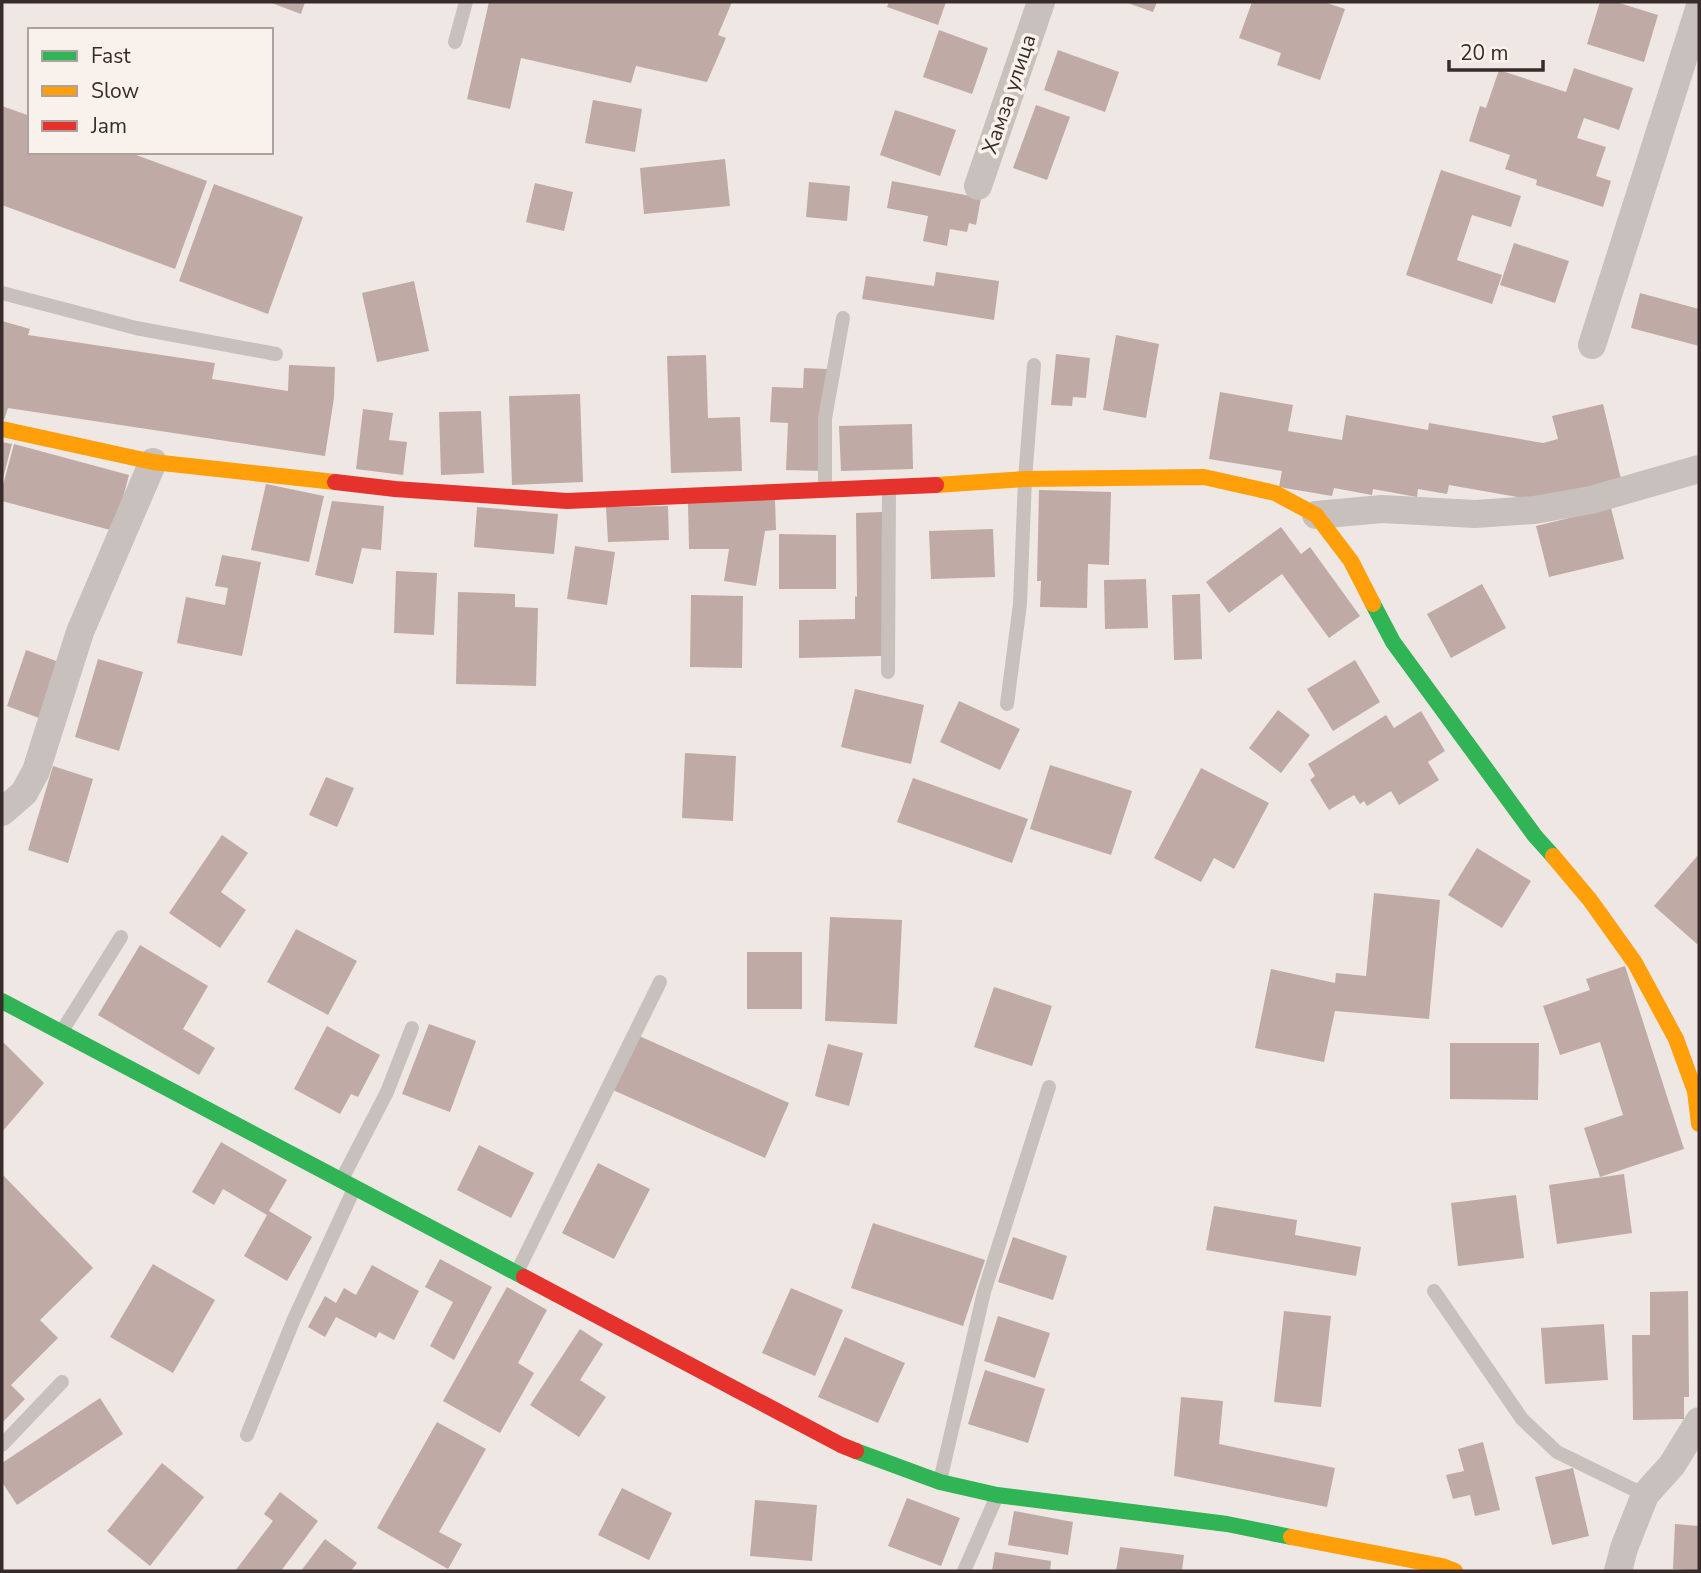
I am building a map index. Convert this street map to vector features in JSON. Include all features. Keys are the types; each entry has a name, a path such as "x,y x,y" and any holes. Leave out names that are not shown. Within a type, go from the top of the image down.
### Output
{"street":[{"name":"Хамза улица","path":"978,186 1041,2"},
{"path":"1592,345 1699,9"},
{"path":"2,429 153,462 395,489 567,501 889,488 1025,479 1203,477 1275,493 1317,515 1351,561 1393,642 1535,836 1590,900 1635,963 1676,1039 1697,1093 1699,1124"},
{"path":"2,813 23,793 36,771 80,632 153,462"},
{"path":"1317,515 1382,509 1475,514 1534,510 1591,500 1699,469"},
{"path":"2,1001 841,1446 940,1482 997,1495 1227,1524 1442,1566 1455,1571"},
{"path":"1618,1571 1623,1548 1645,1495 1672,1465 1699,1421"}],"lane":[{"path":"456,42 466,2"},
{"path":"2,293 136,328 276,354"},
{"path":"825,491 825,418 843,318"},
{"path":"1007,704 1020,604 1025,479 1034,365"},
{"path":"888,672 889,488"},
{"path":"61,1032 121,937"},
{"path":"516,1273 660,982"},
{"path":"247,1435 412,1028"},
{"path":"940,1482 984,1292 1049,1087"},
{"path":"1434,1291 1522,1419 1557,1452 1645,1495"},
{"path":"2,1445 62,1382"},
{"path":"964,1571 997,1495"}],"building":[{"path":"269,2 305,2 301,14"},
{"path":"489,2 732,2 718,35 726,38 707,82 636,66 631,83 521,58 510,109 467,99"},
{"path":"889,2 946,2 938,25 887,7"},
{"path":"1125,2 1157,2 1153,12"},
{"path":"1252,2 1324,2 1345,9 1320,80 1277,65 1281,53 1239,38"},
{"path":"1600,2 1616,2 1658,15 1644,62 1587,44"},
{"path":"939,30 988,48 972,94 923,77"},
{"path":"1058,50 1119,72 1105,112 1044,90"},
{"path":"1574,68 1633,88 1619,130 1584,118 1577,138 1606,147 1596,176 1611,181 1603,207 1536,185 1537,180 1505,169 1510,155 1469,141 1480,106 1486,108 1499,70 1566,92"},
{"path":"593,100 642,109 635,152 585,143"},
{"path":"1036,105 1070,117 1047,180 1013,168"},
{"path":"2,106 28,115 28,154 133,154 207,181 175,269 2,205"},
{"path":"895,110 956,130 940,176 880,155"},
{"path":"725,159 730,206 644,214 640,168"},
{"path":"1441,170 1521,196 1511,227 1472,215 1457,260 1502,275 1492,304 1406,275"},
{"path":"892,181 981,198 976,225 969,223 967,232 950,229 947,246 923,241 928,216 887,208"},
{"path":"809,182 850,186 847,221 806,217"},
{"path":"535,183 573,192 564,231 526,222"},
{"path":"214,184 303,217 268,314 179,281"},
{"path":"1514,243 1569,261 1555,303 1500,285"},
{"path":"936,272 999,281 994,320 862,299 866,276 934,286"},
{"path":"414,281 429,351 377,362 362,293"},
{"path":"1640,293 1699,309 1699,346 1631,328"},
{"path":"2,321 30,329 28,335 215,363 212,379 288,391 289,365 335,367 334,398 325,456 8,408 2,420"},
{"path":"1116,335 1159,344 1146,418 1103,410"},
{"path":"1056,354 1090,358 1086,398 1073,397 1072,406 1051,405"},
{"path":"706,355 708,418 740,417 742,471 671,473 667,356"},
{"path":"804,368 827,369 822,471 786,470 788,423 770,422 772,387 803,388"},
{"path":"1220,392 1293,405 1288,431 1342,440 1346,415 1428,430 1429,423 1543,443 1558,439 1552,416 1603,404 1621,479 1534,500 1449,485 1447,494 1418,489 1417,497 1373,489 1372,495 1334,488 1332,496 1279,487 1282,471 1209,459"},
{"path":"580,394 583,482 512,485 509,396"},
{"path":"363,409 393,413 389,440 407,442 403,475 356,469"},
{"path":"481,411 484,473 441,475 439,412"},
{"path":"912,424 913,469 841,471 839,426"},
{"path":"2,442 12,444 3,478 2,478"},
{"path":"14,444 129,475 114,531 2,501 2,489"},
{"path":"266,484 324,496 309,562 251,550"},
{"path":"1039,490 1111,492 1109,565 1088,564 1087,608 1040,607 1041,581 1037,581"},
{"path":"775,499 776,530 765,531 756,586 724,581 729,549 689,549 688,502"},
{"path":"332,501 384,506 381,550 362,548 353,584 315,575"},
{"path":"668,506 669,540 608,542 606,507"},
{"path":"477,507 558,514 554,554 474,547"},
{"path":"1611,508 1624,559 1549,577 1536,526"},
{"path":"882,512 882,656 799,658 799,620 855,619 856,513"},
{"path":"1281,527 1301,554 1310,547 1360,616 1329,638 1282,574 1229,613 1206,582"},
{"path":"993,529 995,577 931,579 929,531"},
{"path":"779,534 836,535 836,589 779,589"},
{"path":"575,546 615,552 607,605 567,599"},
{"path":"222,555 261,562 242,656 177,643 186,597 225,605 228,588 215,586"},
{"path":"396,571 437,573 434,635 394,633"},
{"path":"1146,579 1148,628 1105,629 1104,580"},
{"path":"1482,584 1506,628 1451,658 1427,614"},
{"path":"458,592 515,594 515,607 538,608 536,686 456,684"},
{"path":"1200,594 1202,659 1174,660 1172,595"},
{"path":"691,595 743,596 742,668 690,667"},
{"path":"26,650 59,662 39,718 7,706"},
{"path":"98,659 143,672 119,751 75,737"},
{"path":"1355,660 1380,702 1333,731 1307,689"},
{"path":"855,689 924,705 911,764 841,747"},
{"path":"959,701 1020,729 1000,770 940,742"},
{"path":"1278,710 1310,735 1281,773 1249,748"},
{"path":"1421,711 1445,751 1428,762 1439,780 1399,805 1391,791 1367,806 1364,801 1360,804 1354,795 1329,810 1310,780 1315,776 1308,764 1386,715 1394,728"},
{"path":"685,753 736,756 733,821 682,818"},
{"path":"1050,765 1132,791 1111,855 1030,829"},
{"path":"53,766 93,779 68,863 28,850"},
{"path":"1201,768 1269,803 1234,869 1214,858 1201,882 1154,858"},
{"path":"326,777 354,788 337,827 309,815"},
{"path":"913,778 1028,819 1012,863 897,822"},
{"path":"222,835 248,853 221,892 246,910 220,948 169,913"},
{"path":"1477,848 1531,881 1502,928 1448,895"},
{"path":"1699,854 1699,942 1697,944 1654,906"},
{"path":"1374,893 1440,900 1429,1019 1335,1011 1324,1062 1255,1048 1271,969 1335,983 1336,973 1366,976"},
{"path":"830,917 902,920 897,1024 825,1021"},
{"path":"296,929 357,961 328,1015 267,982"},
{"path":"140,945 208,986 183,1029 215,1048 199,1075 98,1015"},
{"path":"747,952 802,952 802,1009 747,1009"},
{"path":"1625,966 1684,1149 1600,1177 1584,1128 1623,1115 1600,1042 1560,1055 1543,1006 1590,990 1586,979"},
{"path":"994,987 1052,1006 1032,1066 974,1047"},
{"path":"429,1024 476,1041 450,1112 402,1094"},
{"path":"327,1026 380,1055 358,1097 351,1094 340,1114 294,1089"},
{"path":"637,1035 789,1103 765,1158 613,1090"},
{"path":"2,1041 44,1083 2,1132"},
{"path":"1450,1043 1539,1043 1538,1100 1450,1099"},
{"path":"828,1044 863,1053 849,1106 815,1096"},
{"path":"221,1142 287,1180 269,1211 312,1237 287,1281 244,1256 267,1215 223,1189 214,1205 192,1192"},
{"path":"479,1145 534,1173 511,1218 457,1190"},
{"path":"598,1163 650,1189 614,1259 562,1233"},
{"path":"2,1174 93,1268 40,1320 58,1338 11,1385 25,1399 2,1423"},
{"path":"1624,1174 1632,1233 1557,1244 1549,1185"},
{"path":"1516,1195 1524,1258 1458,1266 1451,1203"},
{"path":"1214,1206 1297,1220 1295,1235 1361,1247 1356,1276 1206,1250"},
{"path":"873,1223 985,1260 963,1326 851,1288"},
{"path":"1013,1237 1067,1256 1053,1300 998,1282"},
{"path":"440,1259 492,1287 454,1360 430,1346 453,1302 425,1287"},
{"path":"153,1264 215,1300 173,1373 110,1337"},
{"path":"372,1265 419,1291 394,1340 379,1332 376,1338 336,1317 325,1337 308,1327 325,1296 336,1303 344,1288 356,1295"},
{"path":"507,1287 547,1310 518,1363 534,1373 500,1433 443,1401"},
{"path":"791,1288 843,1310 815,1376 762,1353"},
{"path":"1688,1291 1689,1397 1684,1397 1684,1419 1633,1420 1632,1335 1650,1335 1650,1292"},
{"path":"1284,1311 1331,1316 1321,1407 1274,1402"},
{"path":"998,1316 1050,1333 1035,1378 984,1361"},
{"path":"1604,1324 1608,1380 1545,1384 1541,1328"},
{"path":"580,1329 603,1344 580,1380 606,1397 579,1437 530,1405"},
{"path":"845,1337 905,1363 878,1423 818,1397"},
{"path":"985,1370 1045,1389 1028,1443 968,1424"},
{"path":"1181,1397 1223,1401 1219,1444 1335,1468 1327,1507 1174,1476"},
{"path":"100,1398 123,1434 17,1505 2,1482 2,1463"},
{"path":"437,1422 486,1449 439,1532 462,1544 448,1569 377,1528"},
{"path":"1483,1442 1500,1510 1475,1516 1470,1495 1453,1499 1446,1475 1464,1471 1458,1449"},
{"path":"162,1463 204,1497 150,1566 107,1531"},
{"path":"1573,1468 1589,1536 1552,1545 1535,1477"},
{"path":"622,1488 672,1513 649,1560 598,1535"},
{"path":"280,1492 318,1521 281,1571 235,1571 273,1521 264,1514"},
{"path":"907,1498 960,1518 941,1566 888,1546"},
{"path":"755,1500 817,1505 812,1561 750,1556"},
{"path":"1014,1511 1073,1522 1068,1555 1008,1545"},
{"path":"1675,1524 1699,1526 1699,1571 1673,1569"},
{"path":"325,1539 357,1563 351,1571 301,1571"},
{"path":"1120,1547 1184,1555 1182,1571 1116,1571"},
{"path":"995,1552 1051,1561 1050,1571 992,1571"}],"traffic: fast":[{"path":"1373,604 1393,642 1535,836 1553,856"},
{"path":"2,1001 524,1277"},
{"path":"856,1451 940,1482 997,1495 1227,1524 1291,1537"}],"traffic: slow":[{"path":"2,429 153,462 335,482"},
{"path":"936,485 1025,479 1204,477 1275,493 1316,515 1351,561 1373,604"},
{"path":"1553,856 1590,900 1635,963 1676,1039 1695,1091 1699,1124"},
{"path":"1291,1537 1442,1566 1455,1571"}],"traffic: jam":[{"path":"335,482 567,501 936,485"},
{"path":"524,1277 856,1451"}]}
